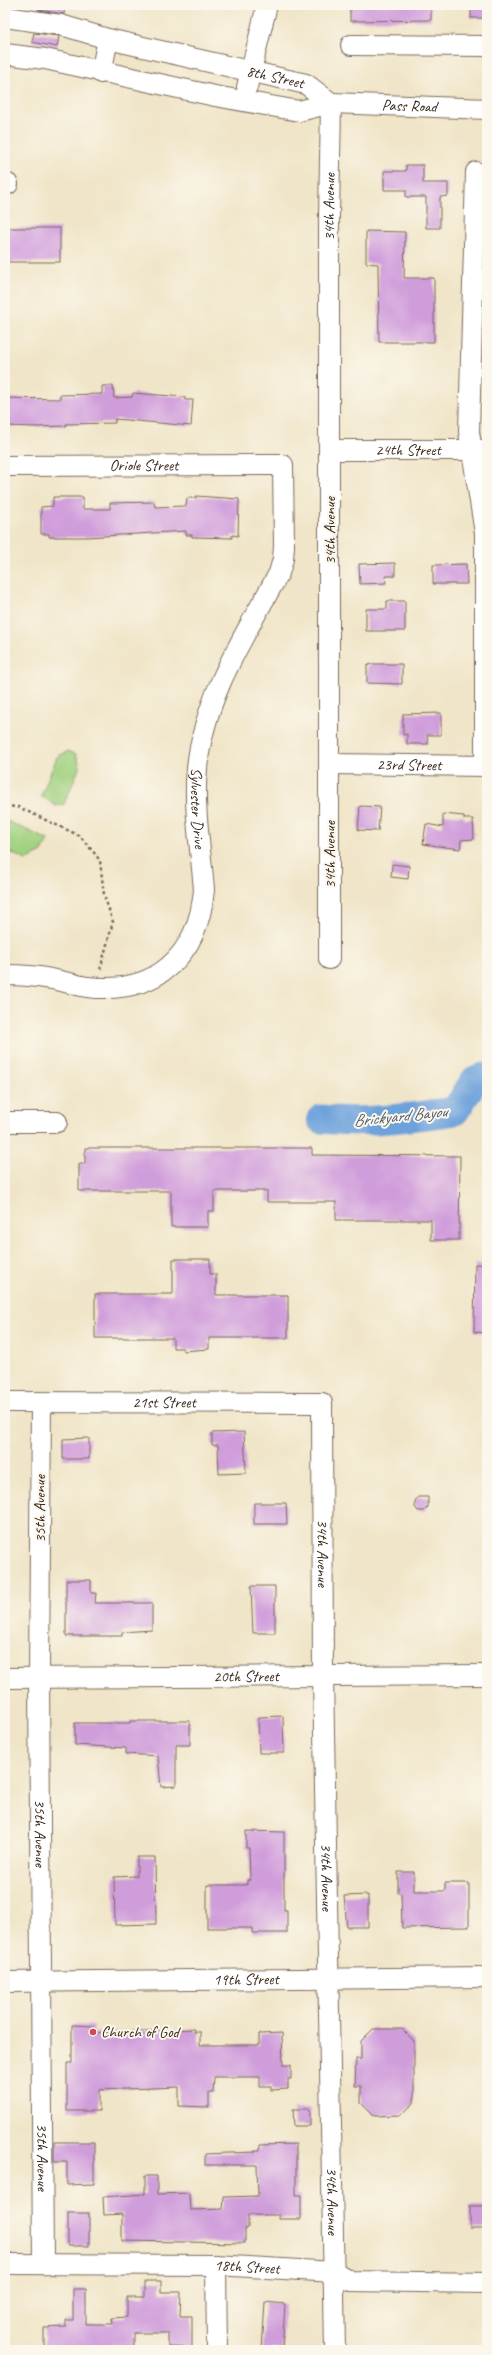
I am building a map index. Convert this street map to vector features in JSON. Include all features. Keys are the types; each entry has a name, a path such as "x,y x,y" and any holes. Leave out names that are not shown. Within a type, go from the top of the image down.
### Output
{"street":[{"path":"244,102 267,5"},
{"name":"8th Street","path":"5,17 61,25 108,39 250,73 306,84 331,103"},
{"path":"101,73 108,39"},
{"path":"351,45 487,46"},
{"name":"8th Street","path":"5,54 45,59 101,73 244,102 299,111 331,103"},
{"name":"Pass Road","path":"331,103 487,109"},
{"name":"34th Avenue","path":"329,959 329,217 331,103"},
{"path":"476,172 478,450 485,533 486,766"},
{"name":"24th Street","path":"330,450 478,450"},
{"name":"Oriole Street","path":"5,466 284,465"},
{"name":"Sylvester Drive","path":"5,975 49,978 86,987 114,988 134,984 153,977 170,966 192,940 203,905 204,890 196,796 200,746 205,720 216,692 279,573 284,559 284,465"},
{"name":"23rd Street","path":"330,764 486,766"},
{"path":"5,1122 57,1122"},
{"name":"21st Street","path":"5,1402 322,1403"},
{"name":"35th Avenue","path":"41,1403 40,1678 43,2264"},
{"name":"34th Avenue","path":"322,1403 323,1675 335,2272 335,2350"},
{"name":"20th Street","path":"5,1678 487,1675"},
{"name":"19th Street","path":"5,1982 487,1977"},
{"name":"18th Street","path":"5,2264 216,2265 335,2272 350,2282 487,2283"},
{"path":"216,2265 217,2350"}],"path":[{"path":"5,806 18,808 80,836 100,861 104,895 113,922 99,975"}],"green space":[{"path":"68,751 76,754 80,766 64,804 56,806 41,796 57,757"},
{"path":"5,820 48,840 42,852 26,860 5,850"}],"building":[{"path":"39,5 65,5 64,14 38,10"},
{"path":"350,5 431,5 431,20 350,21"},
{"path":"471,5 487,5 487,18 471,18"},
{"path":"34,33 59,36 57,47 32,42"},
{"path":"406,165 423,165 423,183 448,183 448,196 440,197 440,228 426,228 426,197 406,197 406,190 384,190 384,171 406,171"},
{"path":"5,228 60,228 60,262 5,262"},
{"path":"366,231 405,232 404,278 434,278 434,342 379,342 378,264 366,263"},
{"path":"102,386 113,386 114,398 132,397 133,393 185,397 185,400 193,400 191,426 115,419 115,423 66,424 66,426 36,427 5,426 5,398 60,399 60,395 102,394"},
{"path":"196,496 239,499 238,536 232,535 232,538 192,537 192,535 186,535 186,531 87,537 49,537 49,534 41,534 41,507 53,506 53,497 83,497 83,509 110,509 110,503 154,502 155,507 186,506 187,498 196,498"},
{"path":"395,563 395,576 385,576 386,583 360,584 359,564"},
{"path":"466,564 467,584 433,584 433,565"},
{"path":"387,601 405,601 405,631 366,631 366,609 387,609"},
{"path":"371,664 402,664 402,684 367,683 367,666"},
{"path":"441,713 441,735 427,735 428,744 407,744 407,734 403,735 403,714"},
{"path":"360,806 380,807 378,831 358,830"},
{"path":"443,814 464,816 464,819 473,819 474,839 461,840 460,849 423,844 426,824 443,827"},
{"path":"392,864 409,866 408,879 391,877"},
{"path":"85,1148 312,1148 312,1155 460,1156 459,1240 431,1240 431,1220 336,1220 336,1202 267,1202 267,1191 214,1191 214,1211 208,1211 208,1227 171,1227 171,1191 79,1191 79,1164 85,1164"},
{"path":"173,1259 210,1259 210,1274 216,1274 216,1295 288,1295 288,1338 209,1338 209,1349 183,1351 183,1348 173,1348 173,1338 95,1338 95,1294 173,1294"},
{"path":"475,1264 487,1265 487,1333 474,1332"},
{"path":"244,1432 246,1473 219,1474 218,1445 212,1445 212,1433"},
{"path":"89,1438 89,1459 63,1459 63,1439"},
{"path":"418,1497 428,1497 428,1507 424,1511 418,1511 415,1507 415,1501"},
{"path":"254,1503 286,1503 287,1524 254,1524"},
{"path":"66,1580 91,1580 91,1593 96,1593 95,1603 152,1603 152,1630 122,1632 122,1636 66,1636"},
{"path":"251,1586 275,1586 275,1633 253,1633"},
{"path":"283,1716 284,1753 259,1753 258,1717"},
{"path":"130,1721 190,1721 190,1745 176,1745 176,1786 161,1787 158,1756 126,1754 126,1748 75,1745 75,1723 130,1723"},
{"path":"246,1831 284,1832 284,1910 287,1910 287,1933 252,1933 252,1928 207,1928 207,1885 247,1885 247,1880 250,1880 249,1848 246,1848"},
{"path":"137,1857 155,1857 156,1924 115,1925 114,1877 137,1876"},
{"path":"398,1872 414,1872 414,1891 445,1891 445,1883 469,1883 469,1927 402,1928 401,1893 398,1893"},
{"path":"368,1895 368,1927 347,1927 344,1896"},
{"path":"72,2025 94,2026 93,2033 194,2029 194,2032 200,2032 200,2045 259,2045 259,2034 282,2033 283,2065 291,2065 291,2079 288,2079 288,2089 271,2090 271,2086 260,2086 260,2077 214,2077 213,2093 209,2093 209,2107 179,2106 179,2087 99,2090 99,2111 67,2111 67,2063 72,2063"},
{"path":"373,2029 402,2029 414,2041 414,2103 401,2115 374,2116 361,2103 361,2086 355,2086 356,2059 361,2059 361,2041"},
{"path":"293,2109 310,2109 310,2126 294,2126"},
{"path":"54,2142 94,2142 94,2184 67,2185 67,2162 54,2162"},
{"path":"296,2144 296,2195 301,2195 301,2219 279,2219 279,2215 248,2215 248,2228 245,2229 245,2243 122,2241 122,2214 104,2215 103,2197 145,2194 145,2176 157,2176 157,2194 189,2193 190,2210 223,2209 224,2197 258,2196 257,2165 205,2165 205,2154 255,2152 255,2150 260,2150 260,2145"},
{"path":"470,2206 487,2206 487,2228 470,2228"},
{"path":"68,2213 89,2213 89,2246 68,2246"},
{"path":"145,2281 161,2281 161,2292 181,2292 180,2316 192,2316 192,2348 168,2347 168,2333 134,2333 134,2348 44,2349 44,2328 66,2327 66,2320 73,2320 73,2289 86,2289 86,2324 113,2324 112,2318 127,2317 127,2297 145,2297"},
{"path":"265,2302 285,2304 282,2350 262,2350"}],"waterway":[{"name":"Brickyard Bayou","path":"321,1119 354,1121 371,1120 455,1111 475,1080 487,1076"}],"place":[{"name":"Church of God","path":"93,2032"}]}
